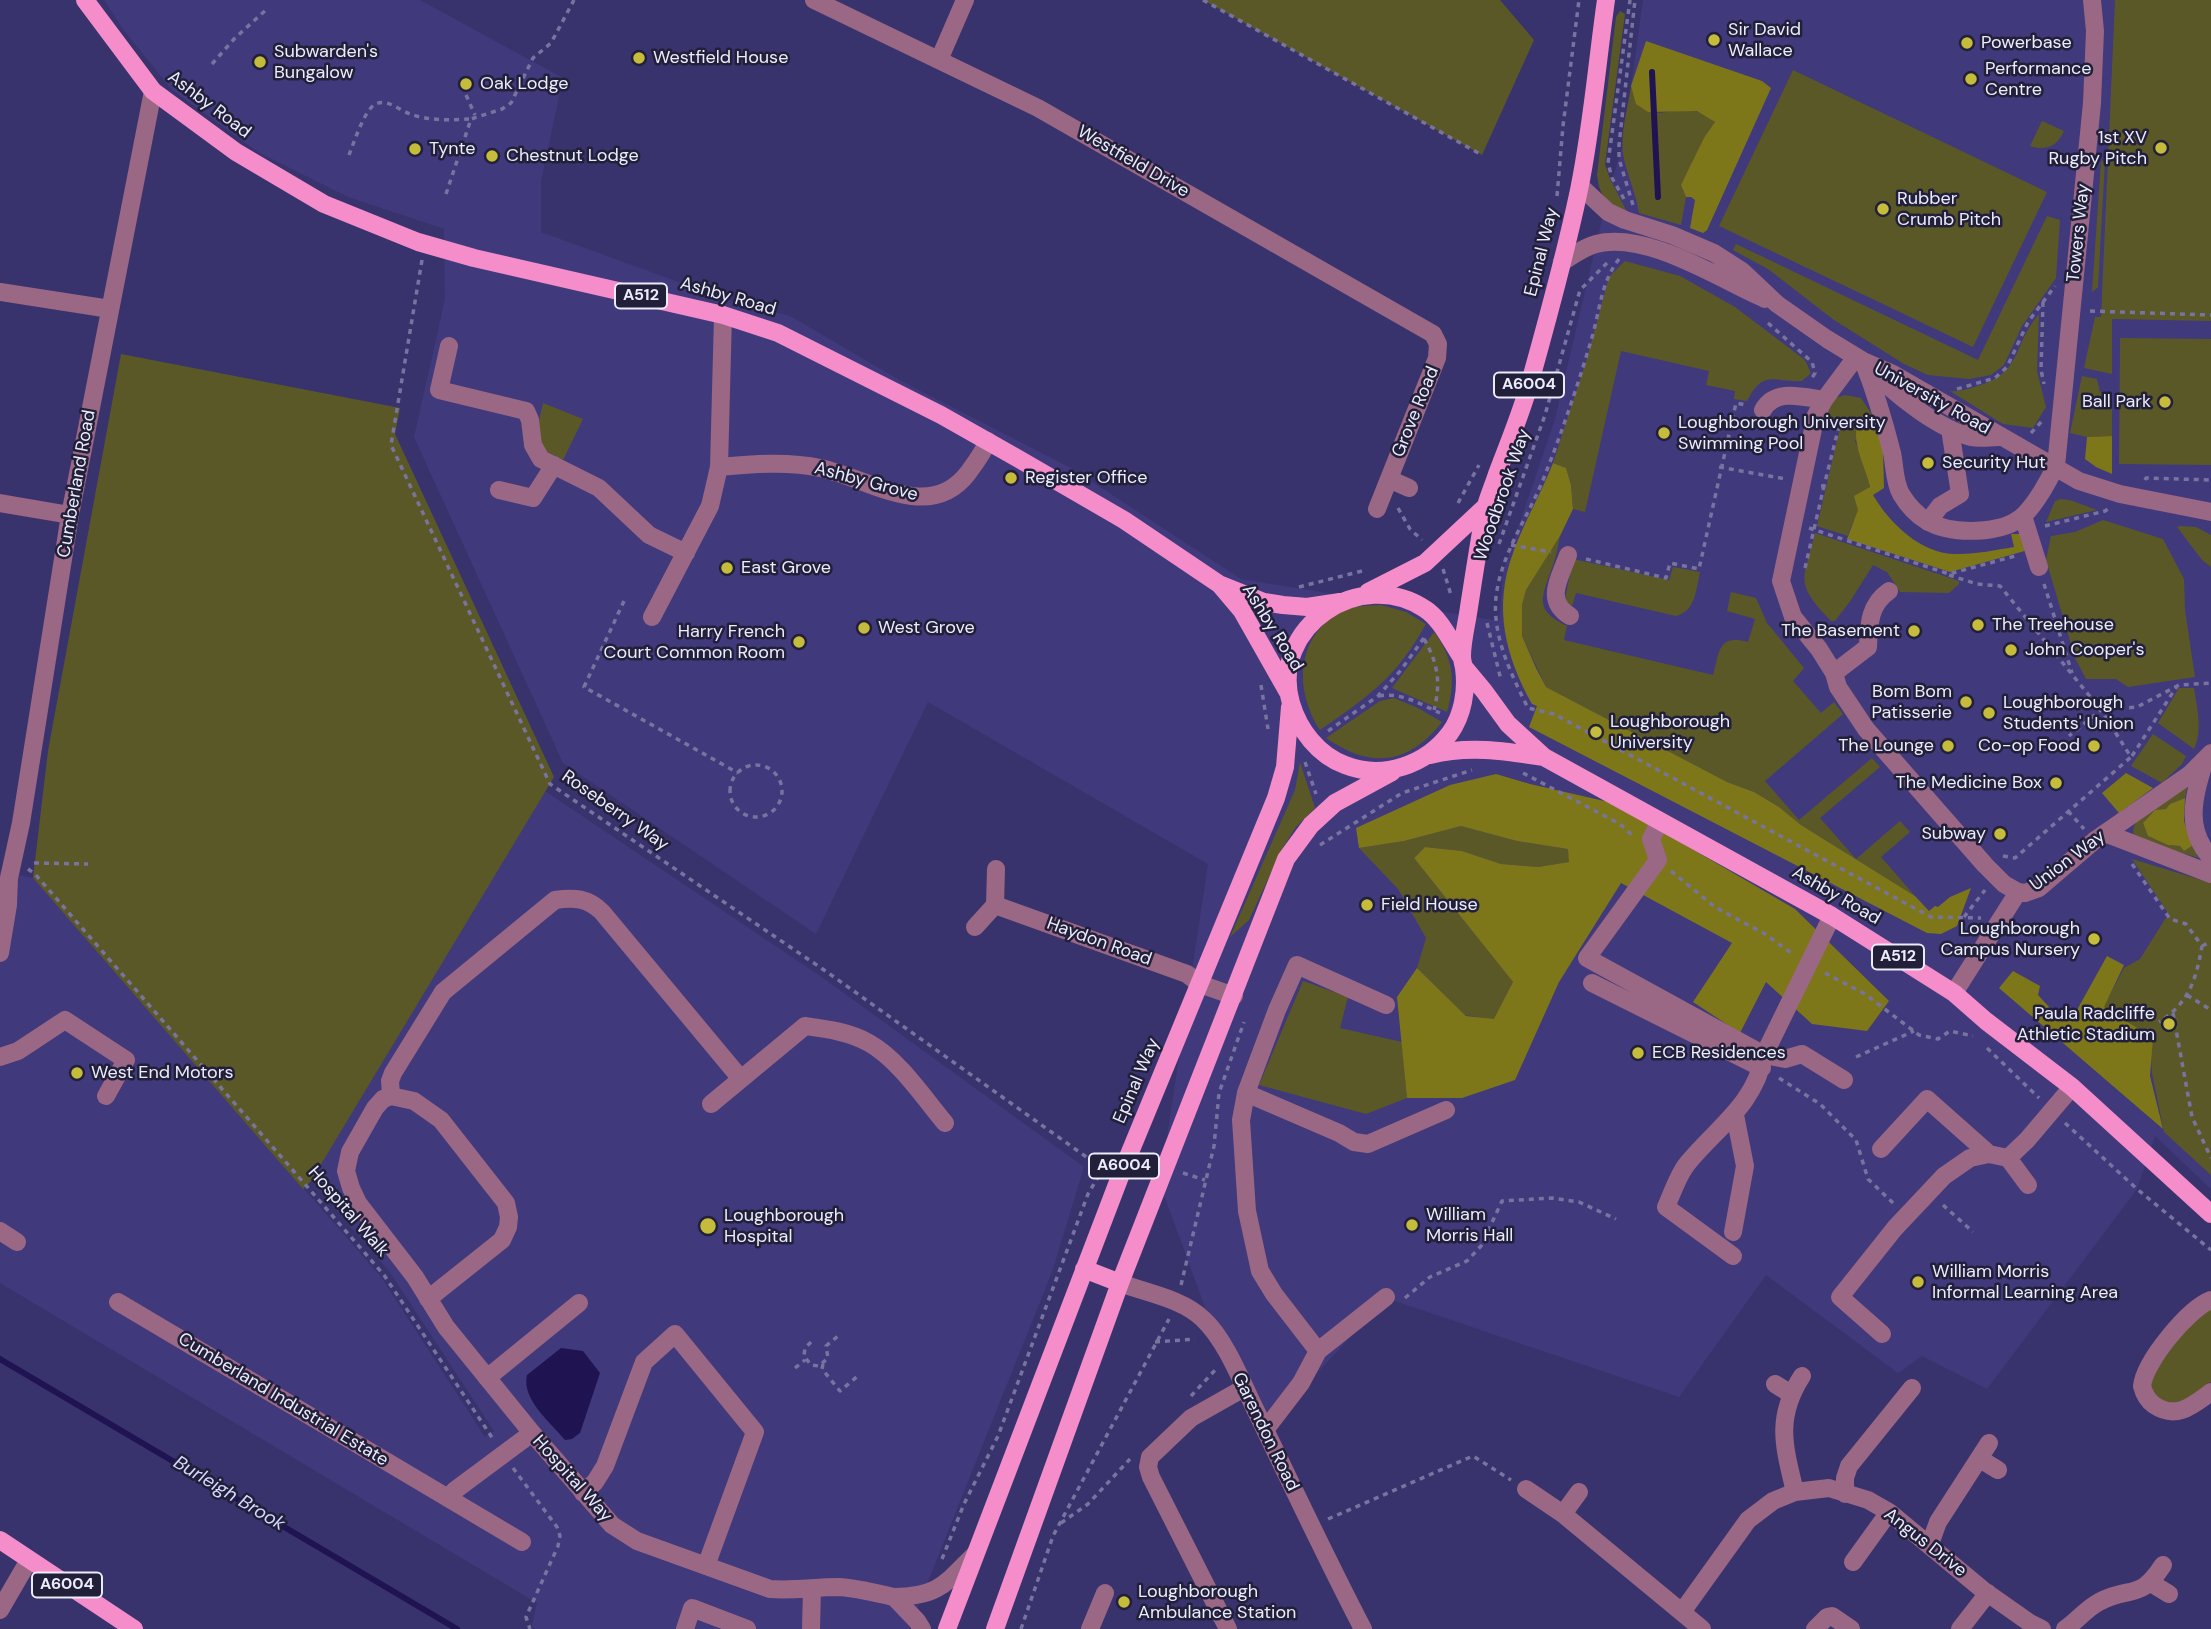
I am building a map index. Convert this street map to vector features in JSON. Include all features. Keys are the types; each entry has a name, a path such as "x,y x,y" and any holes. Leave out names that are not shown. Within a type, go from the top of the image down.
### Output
{"main road":[{"name":"Ashby Road","path":"85,0 153,91 236,152 324,204 424,251 487,261 723,314 778,333 988,441 1124,520 1219,583 1264,601 1307,607 1376,594 1394,596 1426,609 1436,618 1463,663 1508,724 1544,757 1832,916 1954,993 1986,1021 2073,1087 2211,1214"},
{"name":"Epinal Way","path":"1426,756 1449,734 1456,721 1465,690 1463,663 1478,599 1486,506 1531,379 1562,262 1580,186 1606,0"},
{"name":"Epinal Way","path":"947,1629 1084,1269 1276,798 1285,767 1291,662 1298,642 1309,625 1324,611 1397,579 1425,563 1486,506"},
{"name":"Ashby Road","path":"1219,583 1242,611 1290,698 1299,724 1314,744 1331,759 1364,770 1398,769"},
{"name":"Ashby Road","path":"1426,756 1452,749 1489,749 1544,757"},
{"path":"1398,769 1426,756"},
{"name":"A6004","path":"995,1629 1120,1283 1286,859 1311,825 1335,803 1398,769"},
{"path":"1084,1269 1120,1283"},
{"name":"A6004","path":"0,1540 134,1629"}],"street":[{"name":"Westfield Drive","path":"814,0 1038,108 1410,320 1433,334 1438,344"},
{"path":"939,60 965,0"},
{"name":"Towers Way","path":"2056,467 2092,103 2095,31 2092,0"},
{"name":"Cumberland Road","path":"10,871 8,843 153,91"},
{"name":"University Road","path":"1580,186 1608,212 1672,235 1714,254 1742,271 1777,304"},
{"name":"University Road","path":"1562,262 1594,245 1665,252 1777,304 1860,359 1894,374 2079,481 2120,494 2211,512"},
{"path":"0,292 110,309"},
{"path":"652,617 710,506 719,467 723,314"},
{"name":"Grove Road","path":"1377,509 1437,358 1438,344"},
{"path":"450,346 439,390 526,411 530,420 533,445 541,459 599,488 649,535 686,553"},
{"path":"2018,892 2004,884 1985,865 1866,729 1838,687 1834,673 1819,649 1793,617 1781,581 1816,415 1824,400 1860,359 1880,402 1895,463 1896,484 1907,503 1928,522 1957,530 1987,531 2009,525 2023,516 2056,467"},
{"name":"University Road","path":"1860,359 1887,386 1950,429 1974,438 2000,437"},
{"path":"1758,405 1784,395 1824,400"},
{"path":"1928,522 1941,506 1960,494 1950,429"},
{"name":"Ashby Grove","path":"719,467 753,463 819,468 908,496 929,498 959,485 984,452 988,441"},
{"path":"499,490 533,498 554,465"},
{"name":"Grove Road","path":"1389,479 1409,488"},
{"path":"0,503 70,515"},
{"path":"2023,516 2037,559"},
{"path":"1568,555 1555,596 1558,606 1570,616"},
{"path":"1834,673 1868,648 1872,608 1880,597 1889,591"},
{"path":"2208,757 2194,799 2192,820 2200,841 2211,858"},
{"name":"Union Way","path":"1954,993 2018,892 2025,893 2039,888 2105,833 2189,775 2208,757"},
{"path":"1660,821 1651,839 1658,860 1587,958 1763,1061"},
{"path":"2105,833 2211,874"},
{"path":"975,927 995,905 996,869"},
{"path":"0,954 10,871"},
{"name":"Hospital Way","path":"741,1079 602,912 586,900 572,898 555,901 443,992 393,1073 390,1081 391,1096 383,1099 375,1108 350,1152 346,1171 358,1203 415,1277 446,1327 583,1493 612,1525 637,1541 770,1589 854,1589 894,1597 927,1595 944,1586 975,1553"},
{"name":"Haydon Road","path":"995,905 1187,974 1200,984 1234,996"},
{"path":"1733,1256 1666,1207 1685,1165 1735,1115 1832,916"},
{"path":"1318,1351 1260,1271 1247,1211 1241,1120 1247,1093 1277,1010 1297,965 1385,1005"},
{"path":"1592,983 1763,1061 1802,1054 1844,1080"},
{"path":"0,1057 18,1051 65,1020 126,1060 106,1096"},
{"path":"712,1104 805,1026 832,1030 869,1042 883,1052 945,1123"},
{"path":"2008,1158 2073,1087"},
{"path":"1247,1093 1354,1142 1368,1144 1447,1110"},
{"path":"391,1096 414,1101 441,1120 498,1191 506,1203 509,1217 502,1240 428,1299"},
{"path":"1881,1149 1927,1099 1989,1154"},
{"path":"1733,1232 1745,1166 1735,1115"},
{"path":"1882,1334 1840,1297 1944,1176 1970,1158 1989,1154 2008,1158 2028,1185"},
{"path":"0,1231 17,1242"},
{"name":"Garendon Road","path":"1120,1283 1172,1311 1190,1308 1205,1320 1214,1332 1363,1629"},
{"path":"1265,1430 1301,1383 1318,1351 1386,1297"},
{"path":"2211,1300 2190,1315 2155,1357 2147,1367 2142,1386 2149,1402 2169,1412 2178,1413 2211,1392"},
{"name":"Cumberland Industrial Estate","path":"118,1301 522,1542"},
{"path":"487,1378 579,1303"},
{"path":"583,1493 606,1466 644,1362 675,1334 755,1432 706,1566"},
{"path":"1795,1492 1784,1439 1783,1389 1802,1376"},
{"path":"1228,1629 1151,1478 1148,1466 1150,1457 1191,1418 1244,1388"},
{"path":"1845,1493 1845,1478 1849,1466 1912,1388"},
{"path":"448,1498 532,1433"},
{"path":"1930,1544 1938,1521 1989,1443"},
{"path":"1980,1459 1998,1470"},
{"name":"Angus Drive","path":"1682,1612 1748,1520 1773,1501 1795,1492 1829,1488 1868,1500 1889,1512 1988,1593 2042,1629"},
{"path":"1525,1489 1563,1514 1702,1629"},
{"path":"1563,1514 1579,1492"},
{"path":"1853,1562 1889,1512"},
{"path":"0,1610 29,1560"},
{"path":"2065,1629 2097,1602 2138,1591 2151,1583 2162,1565"},
{"path":"2151,1583 2169,1594"},
{"path":"811,1629 812,1589"},
{"path":"1090,1629 1105,1593"},
{"path":"1960,1629 1988,1593"},
{"path":"894,1597 922,1629"},
{"path":"685,1629 692,1608 747,1629"},
{"path":"1815,1629 1826,1617 1832,1616 1852,1629"}],"path":[{"path":"349,155 368,113 379,103 389,103 409,114 424,118 449,120 474,117 502,109 511,103 533,58 551,43 574,0"},
{"path":"1203,0 1482,155"},
{"path":"1557,201 1563,126 1579,0"},
{"path":"1624,200 1612,178 1608,163 1633,0"},
{"path":"1631,222 1634,213 1632,198 1619,159 1619,145 1633,0"},
{"path":"212,64 235,38 267,9"},
{"path":"446,194 474,117 466,95"},
{"path":"1620,249 1622,255 1607,275 1593,335 1543,481 1501,569 1496,599 1496,624 1511,674 1528,708 1554,714 1931,917 2000,919"},
{"name":"Woodbrook Way","path":"1496,552 1545,415 1580,290 1620,249"},
{"path":"424,251 434,262"},
{"name":"Roseberry Way","path":"424,251 391,445 550,784 827,972 1085,1156 1105,1167"},
{"path":"1948,388 1956,389 1995,378 2007,367 2028,322 2055,286 2075,274"},
{"path":"2043,302 2040,370 2047,395"},
{"path":"2090,319 2088,311 2211,315"},
{"path":"1766,321 1812,362 1814,377 1803,384"},
{"path":"1511,545 1666,578 1670,563 1699,569 1736,402 1758,405"},
{"path":"2021,433 2032,433 2044,419"},
{"path":"1458,503 1484,456"},
{"path":"2139,498 2146,478 2211,480"},
{"path":"1389,479 1401,516 1442,566 1452,600 1478,599 1504,688"},
{"path":"1805,568 1824,486"},
{"path":"2073,675 2037,559 2044,526 2105,511 2120,494"},
{"path":"1792,522 1976,584 2000,586 2101,709 2131,757"},
{"path":"1949,574 2037,559"},
{"path":"1295,587 1369,570"},
{"path":"624,601 584,687 738,773"},
{"path":"1323,734 1378,696 1400,672 1430,628"},
{"path":"1423,638 1438,673 1439,692 1434,710"},
{"path":"1259,677 1270,740"},
{"path":"2069,736 2101,709 2137,707 2179,685 2211,683"},
{"path":"1964,917 1985,890 1986,877 1980,873 1992,855 2015,858 2131,757 2179,685"},
{"path":"1378,696 1391,694 1446,716"},
{"path":"1303,756 1318,801"},
{"path":"751,765 760,765 776,775 782,792 771,812 754,817 737,809 730,793 731,784 738,773 751,765"},
{"path":"1317,847 1402,793 1481,767"},
{"path":"1519,771 1620,824 1658,860"},
{"path":"2127,859 2169,919 2186,925 2202,946 2196,973 2187,995 2173,1013 2159,1022"},
{"path":"34,863 88,864"},
{"name":"Hospital Walk","path":"10,871 28,869 36,874 384,1275 504,1455 557,1527 560,1536 558,1546 526,1617 530,1629"},
{"path":"2202,946 2211,942"},
{"path":"2187,995 2211,1010"},
{"path":"2173,1013 2192,1117 2211,1158"},
{"path":"1021,1629 1053,1536 1172,1311 1214,1146 1219,1093 1247,1014"},
{"path":"1856,1057 1914,1031"},
{"path":"1985,1046 2137,1189 2211,1250"},
{"path":"1763,1061 1819,1104 1856,1140 1868,1179 1907,1216"},
{"path":"1929,1192 1973,1232"},
{"path":"1386,1297 1406,1298 1430,1277 1467,1261 1481,1246 1502,1201 1552,1198 1579,1202 1616,1219"},
{"path":"1172,1311 1179,1326"},
{"path":"1155,1342 1198,1339 1188,1332"},
{"path":"838,1336 826,1346 828,1358 822,1369 840,1391 859,1375"},
{"path":"805,1360 805,1348 811,1342"},
{"path":"1210,1359 1216,1370"},
{"path":"805,1360 811,1365 823,1364"},
{"path":"795,1368 805,1360"},
{"path":"1310,1527 1473,1456 1525,1489"}],"shaded area":[{"name":"Loughborough University","path":"104,0 420,0 563,78 541,181 541,232 731,301 790,316 903,382 1071,468 1241,579 1499,621 1503,572 1555,419 1608,194 1623,144 1643,0 2211,0 2211,1189 2155,1136 2137,1189 1987,1389 1922,1356 1898,1373 1766,1275 1679,1397 1386,1298 1265,1430 1214,1332 1160,1184 1208,864 928,702 816,934 563,763 414,437 445,299 444,229 348,197 258,152 172,90 123,29"},
{"path":"1203,0 1500,0 1534,40 1482,155"},
{"name":"1st XV Rugby Pitch","path":"2115,0 2211,0 2211,321 2112,319 2112,374 2084,368 2095,317 2101,317"},
{"path":"1620,11 1625,14 1605,164 1626,210 1625,214 1605,198 1597,175 1616,17"},
{"path":"1646,41 1762,81 1771,88 1707,230 1703,233 1690,228 1695,200 1686,197 1681,185 1715,122 1697,111 1648,112 1636,104 1631,86"},
{"name":"Rubber Crumb Pitch","path":"1793,70 2047,192 1973,347 1719,226"},
{"path":"1631,86 1636,99 1648,111 1695,111 1715,122 1681,185 1686,197 1681,225 1639,213 1623,150 1623,132"},
{"path":"2042,121 2064,131 2058,141 2050,146 2030,146"},
{"path":"2101,161 2105,162 2098,287 2092,292"},
{"path":"2047,216 2060,220 2056,278 2022,326 2004,365 1991,375 1969,379 1928,375 1904,364 1834,320 1768,269 1733,250 1736,244 1978,360"},
{"path":"1625,261 1680,276 1735,307 1805,360 1811,373 1802,381 1764,381 1747,401 1734,399 1735,391 1706,385 1709,371 1621,351 1585,512 1573,509 1566,468 1553,463 1587,358 1609,277"},
{"path":"2039,314 2037,371 2046,407 2033,428 2003,424 1950,391 1977,386 2002,374 2010,366 2030,325"},
{"name":"Ball Park","path":"2120,338 2211,339 2211,465 2119,464"},
{"path":"121,354 400,408 395,434 554,777 311,1181 303,1189 33,878 48,751"},
{"path":"2082,376 2097,379 2100,392 2112,403 2112,436 2087,437 2070,433"},
{"path":"1845,395 1861,398 1873,416 1855,441 1870,484 1848,536 1817,526 1841,423 1824,414 1833,399"},
{"path":"543,403 583,419 563,460 544,450 537,429"},
{"path":"1865,414 1873,416 1883,449 1884,488 1873,495 1898,527 1920,544 1946,553 1980,553 2014,547 2011,534 2021,534 2028,550 1950,572 1847,539 1858,510 1854,496 1870,487 1856,440 1856,430"},
{"path":"2112,436 2112,474 2085,459 2087,437"},
{"path":"1553,463 1566,468 1573,509 1560,536 1526,590 1522,605 1522,636 1546,687 1727,782 1754,792 1801,825 1915,896 1929,911 1950,897 1971,888 1957,926 1941,934 1927,933 1529,727 1537,706 1532,704 1523,686 1509,649 1503,612 1504,593 1513,553"},
{"path":"2060,499 2097,510 2046,522 2055,501"},
{"path":"2103,520 2163,539 2184,579 2185,610 2195,677 2128,687 2116,679 2086,679 2075,658 2046,560 2051,536 2075,532"},
{"path":"2177,527 2196,527 2211,535 2211,567 2202,560"},
{"path":"1815,533 1959,581 1959,584 1949,593 1900,592 1887,572 1873,565 1851,600 1835,621 1831,621 1811,598 1805,580"},
{"path":"1560,536 1543,602 1549,614 1567,626 1564,640 1713,675 1719,652 1725,643 1738,640 1748,642 1755,619 1727,611 1731,592 1756,598 1767,623 1804,668 1793,681 1821,713 1834,702 1843,714 1765,781 1799,820 1872,758 1880,767 1820,818 1856,859 1900,821 1910,832 1881,857 1915,896 1801,825 1754,792 1727,782 1546,687 1522,636 1522,605 1526,590"},
{"path":"1573,559 1669,580 1673,567 1700,572 1691,604 1676,616 1576,593 1572,606 1567,605 1565,599"},
{"path":"1381,605 1406,612 1426,624 1403,659 1380,684 1320,730 1306,699 1303,683 1303,667 1314,637 1324,624 1343,610"},
{"path":"1434,632 1445,651 1451,670 1447,712 1392,688"},
{"path":"2179,688 2194,688 2199,726 2194,749 2158,723"},
{"path":"1394,698 1442,722 1416,747 1388,758 1358,755 1326,738 1380,701"},
{"path":"2153,734 2186,756 2182,764 2162,783 2131,766"},
{"path":"1300,762 1315,808 1296,827 1282,849 1249,920 1230,937 1295,790"},
{"path":"2126,773 2153,788 2119,813 2102,793"},
{"path":"1496,774 1613,803 1795,909 1889,1001 1867,1031 1812,1024 1766,982 1740,1033 1693,1002 1732,943 1621,883 1559,982 1515,1080 1462,1098 1407,1098 1397,997 1417,968 1466,1016 1494,1019 1513,982 1414,858 1425,847 1462,851 1501,864 1538,867 1569,862 1568,849 1517,841 1461,826 1404,841 1359,848 1356,828 1450,785"},
{"path":"2188,783 2185,798 2170,804 2166,809 2155,810 2143,823 2148,836 2168,845 2180,846 2184,851 2192,846 2199,858 2141,841 2133,831 2138,819"},
{"name":"Loughborough Hospital","path":"545,791 823,978 1084,1167 1052,1272 909,1629 535,1629 532,1626 537,1603 0,1283 0,871 33,878 381,1277 485,1437 494,1431 389,1271 311,1181"},
{"path":"2185,798 2184,821 2192,846 2184,851 2180,846 2168,845 2148,836 2143,823 2155,810 2166,809 2170,804"},
{"path":"1461,826 1517,841 1568,849 1570,862 1538,867 1501,864 1462,851 1425,847 1414,858 1513,982 1494,1020 1465,1015 1417,968 1426,938 1398,889 1359,848 1404,841"},
{"name":"Paula Radcliffe Athletic Stadium","path":"2132,859 2211,883 2211,1175 2164,1132 2152,1073 2150,1040 2103,1008 2124,968 2140,959 2165,919 2170,916"},
{"path":"2107,956 2124,965 2104,1007 2153,1038 2150,1076 2163,1129 1999,988 2013,971 2040,986 2038,995 2050,1008 2072,1019"},
{"path":"1303,981 1348,997 1340,1028 1402,1042 1407,1098 1366,1114 1259,1085"},
{"path":"2211,1308 2211,1382 2180,1404 2163,1403 2150,1391 2151,1374 2198,1314"},
{"path":"561,1348 583,1351 600,1373 580,1433 565,1440 538,1410 526,1384 527,1375"}],"waterway":[{"path":"1652,72 1658,197"},
{"name":"Burleigh Brook","path":"0,1359 457,1629"}],"place":[{"name":"Sir David Wallace","path":"1714,40"},
{"name":"Powerbase","path":"1967,43"},
{"name":"Westfield House","path":"639,58"},
{"name":"Subwarden's Bungalow","path":"260,62"},
{"name":"Performance Centre","path":"1971,79"},
{"name":"Oak Lodge","path":"466,84"},
{"name":"1st XV Rugby Pitch","path":"2161,148"},
{"name":"Tynte","path":"415,149"},
{"name":"Chestnut Lodge","path":"492,156"},
{"name":"Rubber Crumb Pitch","path":"1883,209"},
{"name":"Ball Park","path":"2165,402"},
{"name":"Loughborough University Swimming Pool","path":"1664,433"},
{"name":"Security Hut","path":"1928,463"},
{"name":"Register Office","path":"1011,478"},
{"name":"East Grove","path":"727,568"},
{"name":"The Treehouse","path":"1978,625"},
{"name":"West Grove","path":"864,628"},
{"name":"The Basement","path":"1914,631"},
{"name":"Harry French Court Common Room","path":"799,642"},
{"name":"John Cooper's","path":"2011,650"},
{"name":"Bom Bom Patisserie","path":"1966,702"},
{"name":"Loughborough Students' Union","path":"1989,713"},
{"name":"Loughborough University","path":"1596,732"},
{"name":"The Lounge","path":"1948,746"},
{"name":"Co-op Food","path":"2094,746"},
{"name":"The Medicine Box","path":"2056,783"},
{"name":"Subway","path":"2000,834"},
{"name":"Field House","path":"1367,905"},
{"name":"Loughborough Campus Nursery","path":"2094,939"},
{"name":"Paula Radcliffe Athletic Stadium","path":"2169,1024"},
{"name":"ECB Residences","path":"1638,1053"},
{"name":"West End Motors","path":"77,1073"},
{"name":"William Morris Hall","path":"1412,1225"},
{"name":"Loughborough Hospital","path":"708,1226"},
{"name":"William Morris Informal Learning Area","path":"1918,1282"},
{"name":"Loughborough Ambulance Station","path":"1124,1602"}]}
